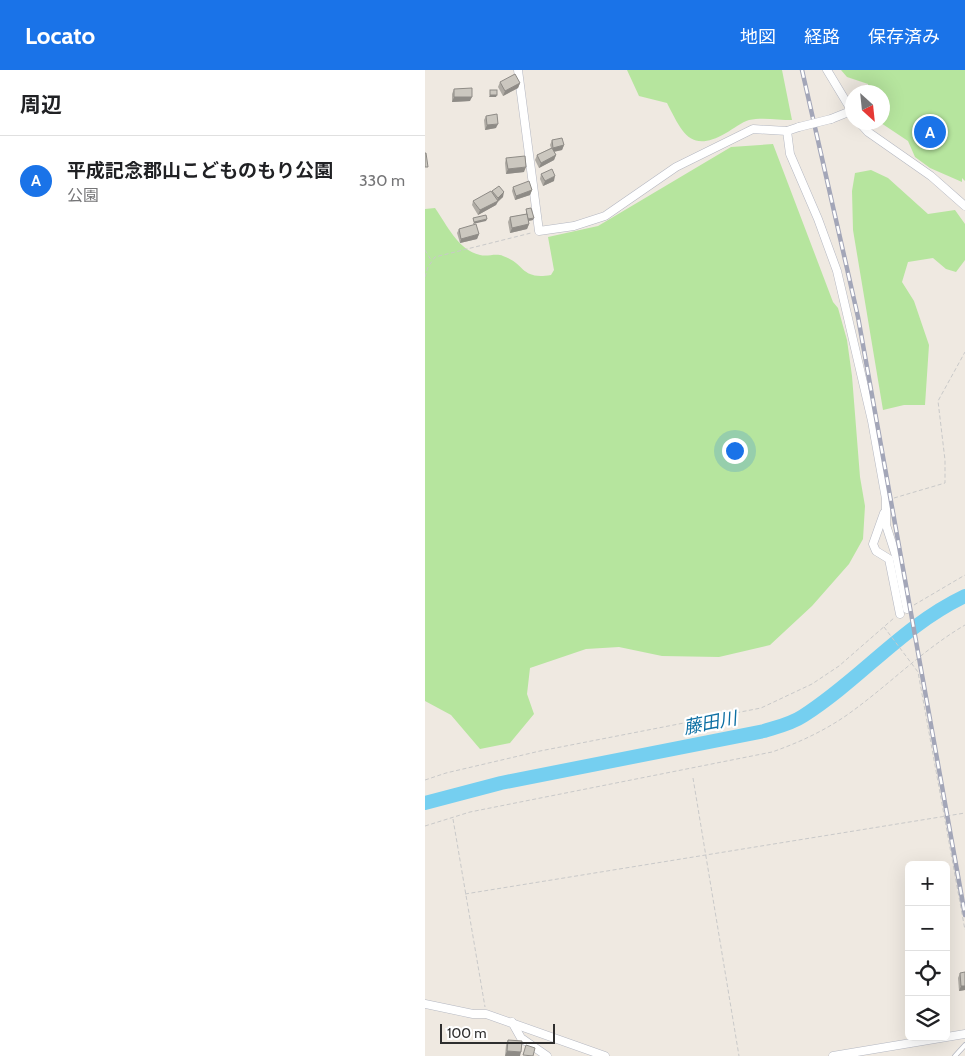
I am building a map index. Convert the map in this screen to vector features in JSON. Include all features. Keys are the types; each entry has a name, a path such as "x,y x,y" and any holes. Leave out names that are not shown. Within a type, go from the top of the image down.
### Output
{"street":[{"path":"518,70 539,231 574,226 605,216 676,167 753,129 787,131 845,115"},
{"path":"827,70 845,100"},
{"path":"866,130 931,176 965,206"},
{"path":"787,131 790,154 837,271 872,421 886,501 887,531 897,559 903,611"},
{"path":"886,511 873,544 876,551 889,558 903,611"},
{"path":"425,1004 473,1014 486,1014 605,1056"},
{"path":"512,1022 521,1038 547,1056"},
{"path":"833,1056 965,1034"}],"lane":[{"path":"955,1056 965,1045"}],"path":[{"path":"425,277 432,261 446,253 539,231"},
{"path":"425,250 432,261"},
{"path":"886,501 945,483 945,460 938,401 965,352"},
{"path":"425,780 446,773 540,751 761,708 812,684 839,666 903,611 965,575"},
{"path":"425,826 487,808 772,752 788,746 849,714 910,662 945,636 965,625"},
{"path":"884,627 918,672 965,930"},
{"path":"693,778 739,1056"},
{"path":"465,894 965,813"},
{"path":"453,818 486,1014"}],"green space":[{"path":"627,70 782,70 792,120 749,120 714,139 695,140 683,131 667,103 639,96"},
{"path":"841,70 965,70 965,181 962,178 962,182 930,168 915,157 908,141 890,129 890,85 868,85 847,77"},
{"path":"773,144 833,302 838,308 847,340 852,376 860,477 865,506 863,539 849,564 812,606 770,645 719,657 662,656 619,647 586,649 530,668 527,694 534,714 510,743 480,749 451,715 425,701 425,209 435,208 459,242 472,252 483,255 503,256 516,263 528,273 541,276 551,275 554,270 548,237 598,226 731,147"},
{"path":"871,170 888,178 928,214 955,210 965,224 965,260 956,272 946,269 933,258 908,262 902,282 914,301 929,345 925,405 904,405 883,410 853,230 852,191 855,173"}],"building":[{"path":"515,74 520,83 505,91 500,82"},
{"path":"472,88 472,97 454,97 454,89"},
{"path":"490,90 497,90 497,95 490,95"},
{"path":"497,114 498,124 487,125 486,116"},
{"path":"562,138 564,145 553,148 552,140"},
{"path":"552,148 556,155 541,163 537,155"},
{"path":"426,153 428,167 425,167"},
{"path":"525,156 526,167 508,169 506,158"},
{"path":"552,169 555,176 545,181 541,174"},
{"path":"529,181 532,190 516,196 513,187"},
{"path":"499,186 504,192 498,198 492,191"},
{"path":"491,191 498,201 480,210 473,201"},
{"path":"531,208 534,218 528,219 526,209"},
{"path":"527,214 529,224 512,228 510,217"},
{"path":"486,215 487,219 474,222 473,218"},
{"path":"476,224 479,234 461,239 459,229"},
{"path":"965,972 965,986 961,986 960,973"},
{"path":"508,1040 522,1041 521,1052 507,1051"},
{"path":"526,1045 535,1048 533,1056 523,1055"}],"waterway":[{"name":"藤田川","path":"425,803 501,783 764,731 789,723 803,716 844,686 921,622 965,596"}],"railway":[{"path":"802,70 858,317 965,915"}],"place":[{"name":"平成記念郡山こどものもり公園","path":"930,132"}]}
